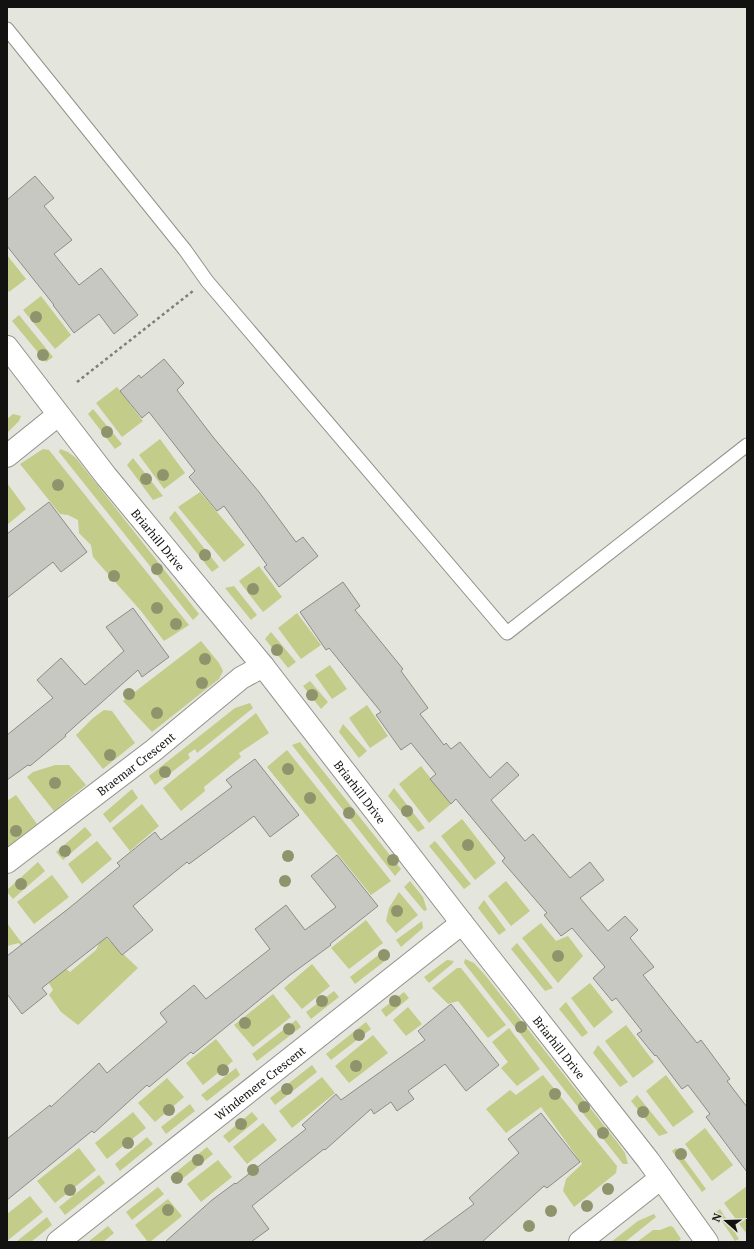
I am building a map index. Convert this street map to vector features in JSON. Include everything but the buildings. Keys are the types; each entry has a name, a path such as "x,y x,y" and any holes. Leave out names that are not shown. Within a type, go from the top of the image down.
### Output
{"street":[{"name":"Briarhill Drive","path":"7,347 106,476 263,666 661,1178 708,1242"},
{"path":"7,456 58,415"},
{"name":"Braemar Crescent","path":"7,862 154,750 241,678 263,666"},
{"name":"Windemere Crescent","path":"58,1242 462,923"},
{"path":"580,1242 661,1178"}],"lane":[{"path":"7,29 185,250 207,281 507,633 747,445"}],"path":[{"path":"77,382 207,281"}],"green space":[{"path":"7,255 26,279 9,292 7,289"},
{"path":"41,296 71,335 55,349 23,310"},
{"path":"19,315 53,357 46,362 12,321"},
{"path":"117,387 143,421 122,437 96,403"},
{"path":"93,409 122,444 115,449 88,414"},
{"path":"13,414 21,416 19,421 7,433 7,419"},
{"path":"160,439 185,473 164,489 139,455"},
{"path":"43,449 49,450 189,625 164,641 141,611 93,557 91,545 79,533 78,520 68,515 60,514 20,464"},
{"path":"60,449 68,452 76,458 199,614 193,620 59,452"},
{"path":"133,458 163,496 153,500 127,465"},
{"path":"7,483 26,509 7,525"},
{"path":"200,492 245,545 224,562 178,507"},
{"path":"175,511 219,567 212,572 169,518"},
{"path":"259,566 282,597 263,612 239,581"},
{"path":"234,586 257,615 251,620 225,588"},
{"path":"297,613 321,645 301,659 278,628"},
{"path":"271,632 296,662 288,668 265,639"},
{"path":"201,641 219,663 223,671 219,679 152,732 123,701"},
{"path":"330,665 347,689 332,699 315,675"},
{"path":"310,681 328,702 321,709 303,686"},
{"path":"250,703 253,708 197,753 195,749 188,754 190,758 155,785 149,776 235,708"},
{"path":"367,705 388,736 370,748 349,718"},
{"path":"104,710 112,711 135,743 103,769 76,735 93,718"},
{"path":"256,713 269,733 239,753 241,757 204,787 205,791 181,811 163,788"},
{"path":"343,724 367,751 359,758 339,732"},
{"path":"300,742 401,869 395,876 292,745"},
{"path":"287,750 391,881 371,895 267,767"},
{"path":"55,765 69,765 86,785 54,811 27,777 33,772"},
{"path":"421,766 451,804 429,823 399,784"},
{"path":"394,788 425,828 418,832 388,796"},
{"path":"132,789 138,798 110,823 103,814"},
{"path":"16,795 37,824 7,847 7,801"},
{"path":"142,804 159,826 130,851 112,828"},
{"path":"462,819 496,863 475,880 441,836"},
{"path":"85,827 92,835 63,860 56,852"},
{"path":"97,841 112,859 82,884 68,864"},
{"path":"435,841 471,884 464,889 429,846"},
{"path":"38,862 45,871 13,899 7,890"},
{"path":"52,875 69,897 34,924 17,902"},
{"path":"410,881 423,897 427,910 424,911 404,887"},
{"path":"506,881 530,911 511,926 488,896"},
{"path":"399,892 418,915 396,933 386,921 389,908"},
{"path":"484,900 506,930 499,935 478,908"},
{"path":"366,920 383,943 349,969 331,948"},
{"path":"422,921 423,928 401,947 396,940"},
{"path":"7,923 21,942 51,975 62,966 70,972 96,950 103,935 138,968 78,1025 61,1012 49,995 53,990 49,983 19,943 7,946"},
{"path":"541,923 556,941 568,936 583,956 558,983 522,938"},
{"path":"517,943 553,988 545,991 511,949"},
{"path":"385,950 390,957 355,984 350,977"},
{"path":"465,959 474,963 485,975 617,1142 625,1153 628,1164 623,1164 464,963"},
{"path":"447,960 454,961 429,983 424,977"},
{"path":"312,964 330,986 302,1009 284,988"},
{"path":"457,968 461,968 506,1025 488,1038 458,1001 448,1004 432,988"},
{"path":"590,983 613,1012 594,1028 571,998"},
{"path":"334,991 339,997 311,1019 306,1012"},
{"path":"404,992 409,998 386,1017 381,1010"},
{"path":"273,994 291,1017 253,1047 234,1025"},
{"path":"566,1002 588,1033 582,1037 559,1009"},
{"path":"408,1007 422,1024 406,1036 393,1020"},
{"path":"296,1020 301,1027 257,1061 252,1054"},
{"path":"366,1022 371,1029 331,1060 326,1054"},
{"path":"626,1025 654,1062 633,1078 605,1041"},
{"path":"509,1028 540,1069 517,1086 501,1068 508,1062 492,1042"},
{"path":"373,1035 388,1053 349,1083 335,1066"},
{"path":"216,1039 233,1061 203,1085 186,1063"},
{"path":"598,1045 628,1082 620,1087 593,1053"},
{"path":"312,1065 317,1072 275,1105 270,1098"},
{"path":"236,1068 240,1075 207,1101 201,1095"},
{"path":"543,1075 617,1166 616,1173 574,1207 563,1191 566,1179 582,1164 541,1107 506,1133 486,1109 510,1090 516,1095"},
{"path":"666,1075 694,1112 673,1127 646,1091"},
{"path":"322,1077 335,1093 292,1128 279,1111"},
{"path":"167,1078 184,1097 155,1122 138,1103"},
{"path":"637,1095 668,1133 659,1136 631,1101"},
{"path":"190,1104 195,1111 166,1134 161,1127"},
{"path":"133,1112 146,1128 107,1159 95,1143"},
{"path":"252,1112 258,1119 229,1143 223,1136"},
{"path":"263,1123 277,1140 247,1164 233,1147"},
{"path":"705,1128 733,1165 712,1181 685,1144"},
{"path":"147,1137 153,1144 120,1171 115,1164"},
{"path":"207,1147 213,1154 176,1184 170,1177"},
{"path":"79,1148 96,1170 55,1203 37,1181"},
{"path":"676,1148 706,1189 702,1192 672,1151"},
{"path":"218,1160 232,1177 201,1202 187,1184"},
{"path":"99,1175 105,1183 65,1215 59,1207"},
{"path":"747,1186 747,1232 746,1233 724,1203"},
{"path":"158,1187 164,1194 132,1220 126,1212"},
{"path":"30,1196 43,1212 7,1241 7,1214"},
{"path":"168,1199 182,1216 150,1242 148,1242 135,1225"},
{"path":"720,1209 739,1239 735,1241 716,1212"},
{"path":"654,1214 656,1217 625,1242 611,1242 638,1221"},
{"path":"47,1217 52,1225 31,1242 16,1242"},
{"path":"108,1226 114,1233 103,1242 88,1242"},
{"path":"670,1226 673,1227 681,1239 677,1242 637,1242 653,1230 660,1230"}]}
